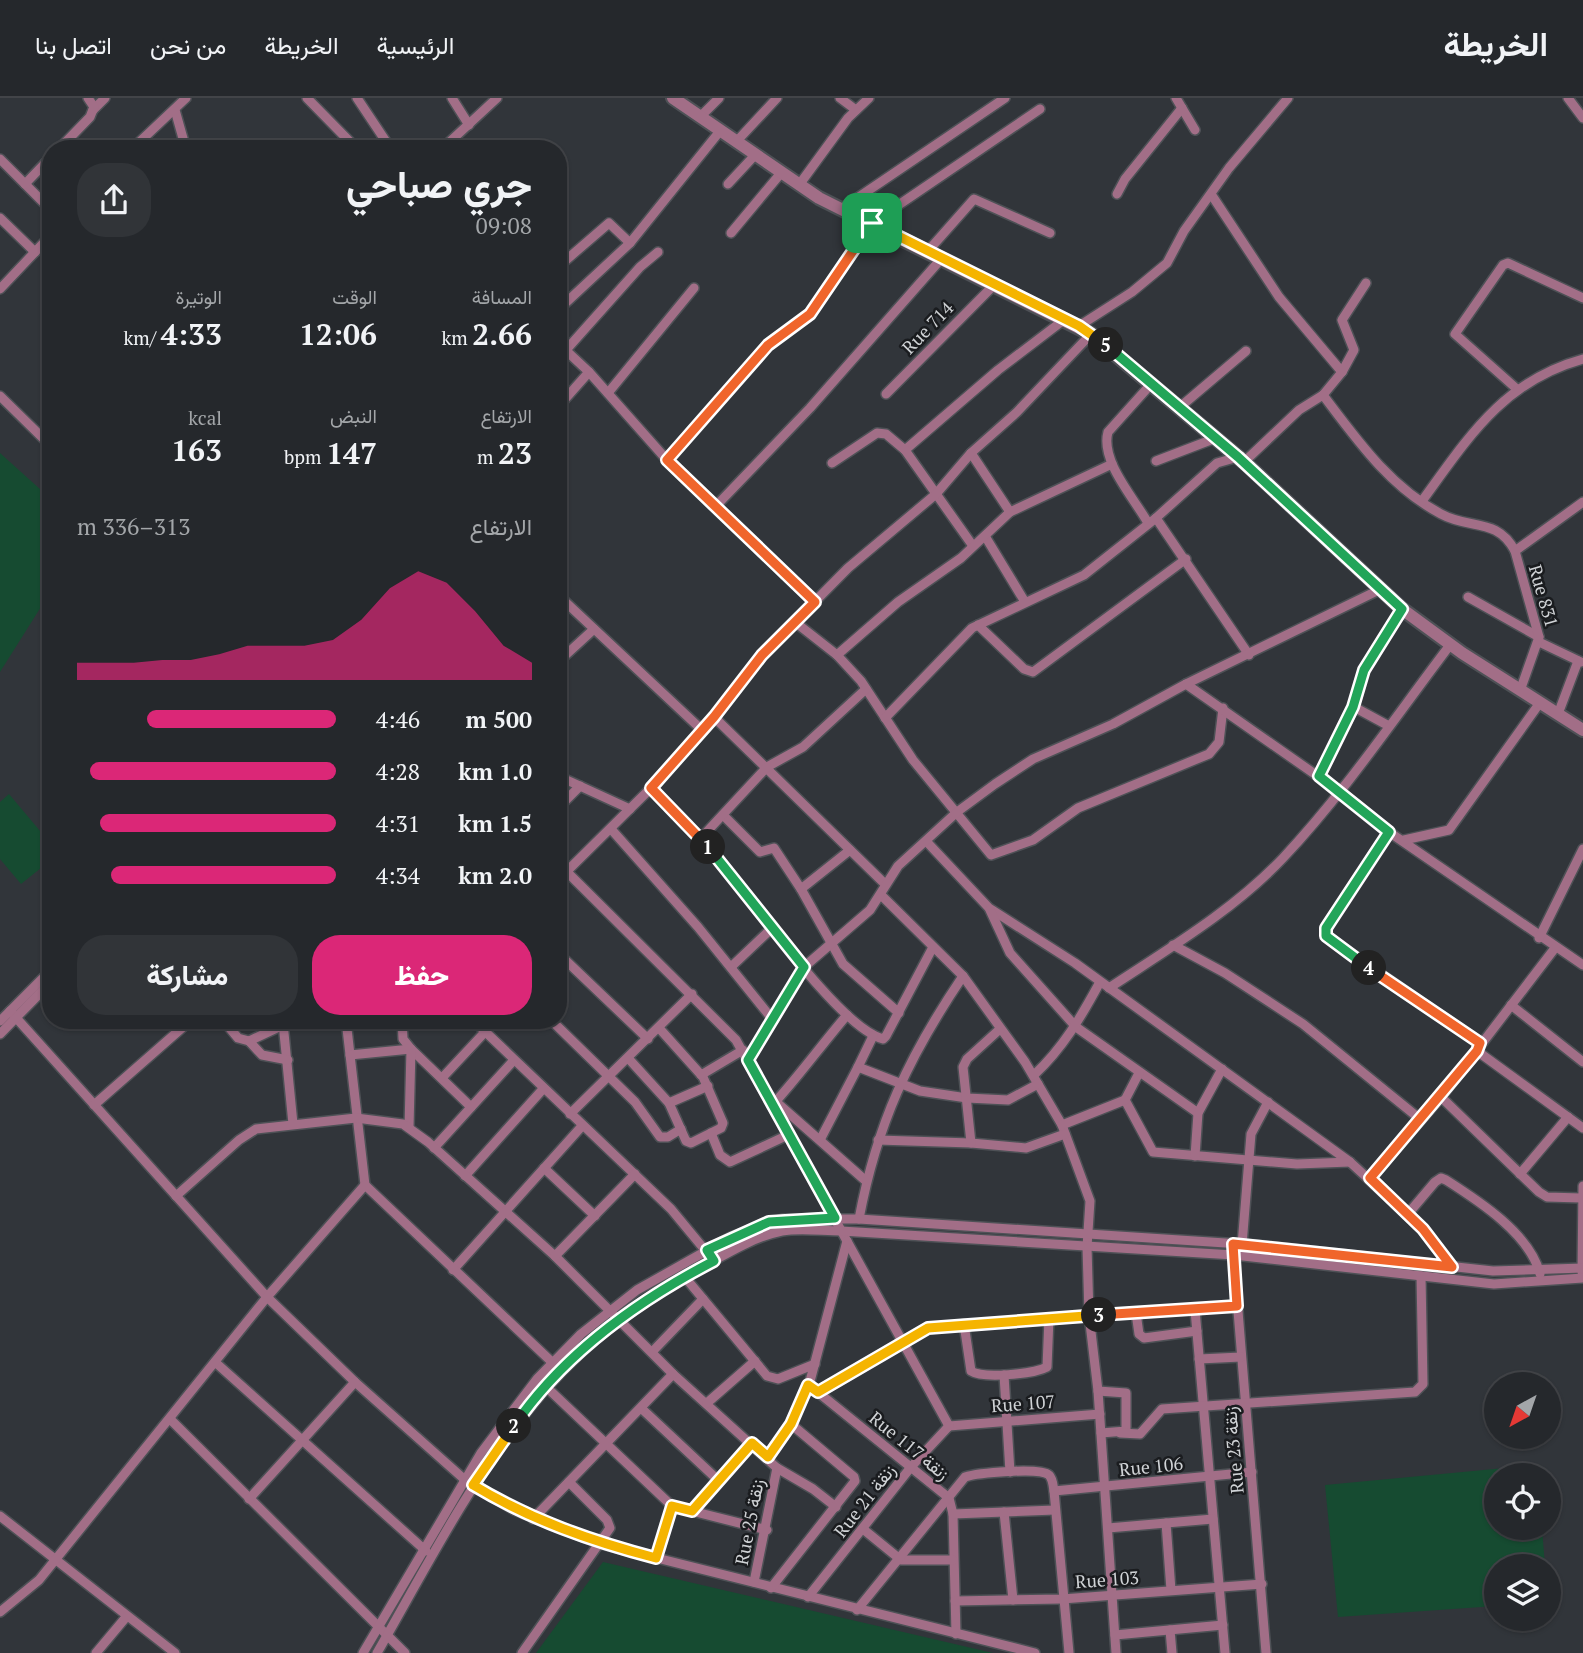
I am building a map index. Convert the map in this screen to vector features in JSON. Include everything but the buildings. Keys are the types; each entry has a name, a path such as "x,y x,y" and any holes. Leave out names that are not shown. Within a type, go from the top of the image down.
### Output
{"street":[{"path":"88,98 93,110"},
{"path":"67,140 105,98"},
{"path":"307,98 348,140"},
{"path":"357,98 385,140"},
{"path":"452,98 469,125"},
{"path":"452,140 498,98"},
{"path":"673,98 799,185 841,209 1065,318 1091,334 1241,459 1402,609 1450,645 1583,730"},
{"path":"700,117 719,98"},
{"path":"736,142 777,98"},
{"path":"840,98 856,110"},
{"path":"799,185 856,110 869,98"},
{"path":"1176,98 1195,130"},
{"path":"1079,326 1161,270 1211,194 1264,124 1288,98"},
{"path":"1568,98 1583,118"},
{"path":"841,209 998,100"},
{"path":"141,140 178,103"},
{"path":"178,103 184,140"},
{"path":"1117,194 1125,179 1182,107"},
{"path":"667,460 768,345 810,314 872,223 1040,109"},
{"path":"567,302 630,243 720,131"},
{"path":"729,184 755,155"},
{"path":"0,159 42,201"},
{"path":"25,184 42,166"},
{"path":"731,233 781,173"},
{"path":"1211,194 1279,296 1342,372"},
{"path":"928,251 971,200 1050,233"},
{"path":"0,218 35,252"},
{"path":"567,259 609,223 630,243"},
{"path":"1,284 42,245"},
{"path":"567,342 658,252"},
{"path":"716,506 810,408 942,258"},
{"path":"1518,390 1455,334 1503,265 1508,263 1583,298"},
{"path":"885,718 978,625 1084,575 1152,521 1217,463 1241,459 1299,410 1323,395 1342,372 1353,350 1342,320 1366,283"},
{"name":"Rue 714","path":"886,394 994,285"},
{"path":"608,393 694,288"},
{"path":"905,450 998,370 1065,318"},
{"path":"949,1426 743,1050 728,1030 567,872 651,788 714,717 762,655 874,543 936,494 971,453 1017,412 1091,334"},
{"path":"1180,407 1246,351"},
{"path":"567,352 589,372 667,460 815,602"},
{"path":"1422,500 1498,403 1518,390 1583,359"},
{"path":"567,397 589,372"},
{"path":"1152,383 1108,432 1106,441 1112,464 1152,521 1186,559 1249,655"},
{"path":"1323,395 1377,464 1441,514 1493,528 1507,537 1515,551"},
{"path":"0,397 42,437"},
{"path":"832,463 881,432 905,450 973,546"},
{"path":"1156,461 1216,438"},
{"path":"971,453 1010,512"},
{"path":"837,655 889,609 973,546 1010,512 1112,464"},
{"name":"Rue 831","path":"1521,688 1539,640 1515,551 1583,502"},
{"path":"985,536 1025,602"},
{"path":"978,625 1024,669 1033,672 1186,559"},
{"path":"748,1060 804,967 870,910 898,866 957,812 1033,759 1113,724 1186,684 1381,589"},
{"path":"1468,597 1581,662 1558,714"},
{"path":"567,604 702,730"},
{"path":"1319,776 1353,707 1364,670 1402,609"},
{"path":"795,622 837,655 866,689 913,761 991,855 1032,840 1077,808 1209,754 1219,741 1223,708"},
{"path":"567,654 594,629"},
{"path":"1109,988 1173,945 1282,859 1339,791 1450,645"},
{"path":"1186,684 1319,776 1389,832 1404,840 1539,938 1583,965"},
{"path":"701,838 767,768 803,747 866,689"},
{"path":"1404,840 1449,830 1539,704"},
{"path":"1353,707 1389,726"},
{"path":"714,717 885,884"},
{"path":"567,780 630,809"},
{"path":"567,799 580,786"},
{"path":"651,788 701,838 804,967 847,1015 873,1036 885,1038 933,947"},
{"path":"723,815 760,852 774,848 801,889 845,967 899,1013"},
{"path":"611,829 731,967 773,1020"},
{"path":"1389,832 1328,923 1326,936 1583,1128"},
{"path":"926,841 989,908 1109,988 1370,1178 1423,1229 1452,1267"},
{"path":"1539,938 1583,849"},
{"path":"801,889 850,850"},
{"path":"881,895 963,976 1036,1080 1063,1130 1090,1201 1087,1247 1089,1315 1100,1414 1116,1653"},
{"path":"989,908 1010,953 1076,1027 1198,1113"},
{"path":"731,967 772,928"},
{"path":"1173,945 1225,973 1303,1024 1420,1119"},
{"path":"1370,1178 1441,1097 1555,948"},
{"path":"567,962 648,1039"},
{"path":"859,1219 866,1181 898,1084 937,1014 963,976"},
{"path":"0,1034 42,981"},
{"path":"858,1067 898,1084 967,1098 1008,1100 1036,1080 1055,1056 1076,1027 1100,982"},
{"path":"0,1021 13,1015 42,990"},
{"path":"570,1114 610,1078 692,994"},
{"path":"1511,1005 1583,1062"},
{"path":"13,1015 267,1297 355,1382 473,1485 533,1519 601,1544 1035,1653"},
{"path":"777,1100 807,1067 813,1055 847,1015"},
{"path":"628,1058 669,1103 684,1139 689,1142 722,1128 723,1123 708,1086 659,1028"},
{"path":"971,1143 965,1063 1000,1028"},
{"path":"94,1105 181,1029"},
{"path":"230,1029 238,1038 250,1041 262,1055 288,1060"},
{"path":"250,1041 272,1029"},
{"path":"284,1029 293,1124"},
{"path":"347,1029 365,1185 560,1370"},
{"path":"402,1029 403,1039 411,1049 471,1107"},
{"path":"482,1029 635,1174 707,1250 714,1261"},
{"path":"560,1029 635,1102 660,1137 668,1137 681,1129"},
{"path":"442,1078 485,1032"},
{"path":"820,1140 873,1036"},
{"path":"350,1055 411,1049"},
{"path":"409,1127 411,1049"},
{"path":"701,1075 743,1050"},
{"path":"434,1147 514,1060"},
{"path":"1195,1156 1198,1113 1222,1069"},
{"path":"878,1140 1026,1148 1125,1100 1139,1073"},
{"path":"669,1103 708,1086"},
{"path":"465,1176 543,1089"},
{"path":"766,1093 866,1181"},
{"path":"1441,1097 1547,1197 1581,1198"},
{"path":"1125,1100 1151,1150 1251,1161 1350,1162"},
{"name":"Rue 23 زنقة","path":"1266,1653 1234,1255 1238,1245 1251,1161 1253,1126 1268,1102"},
{"path":"1520,1174 1568,1117"},
{"path":"176,1196 248,1134 264,1127 356,1118 393,1122 409,1127 555,1256 673,1374 768,1457 777,1468 813,1489 836,1507"},
{"path":"453,1270 582,1126"},
{"path":"710,1133 720,1155 730,1162 788,1135"},
{"path":"544,1168 595,1216"},
{"path":"555,1256 635,1174"},
{"path":"1407,1215 1435,1182 1441,1178 1447,1180 1503,1223 1530,1252 1541,1282"},
{"path":"0,1612 39,1580 267,1297 365,1185"},
{"path":"1582,1273 1583,1186"},
{"path":"363,1653 464,1479 551,1362 637,1290 707,1250 769,1222 859,1219 1238,1245 1514,1273 1582,1273"},
{"path":"377,1653 473,1485 545,1386 560,1370 618,1319 684,1276 763,1237 782,1231 841,1231 976,1238 1234,1255 1494,1284 1541,1282 1582,1273"},
{"path":"768,1457 791,1424 808,1385 847,1241"},
{"path":"684,1276 767,1376 775,1379 815,1364"},
{"path":"1101,1433 1140,1434 1162,1409 1418,1390 1423,1384 1421,1276"},
{"path":"652,1352 703,1299"},
{"path":"818,1392 928,1328 1237,1306"},
{"path":"1195,1310 1225,1653"},
{"path":"1136,1313 1139,1334 1144,1338 1197,1331"},
{"path":"964,1324 971,1371 977,1374 1004,1374 1047,1367 1049,1318"},
{"path":"1199,1359 1241,1357"},
{"path":"215,1362 432,1557"},
{"path":"707,1403 755,1362"},
{"path":"533,1519 673,1374"},
{"path":"1004,1374 1010,1472"},
{"path":"537,1379 672,1506 766,1530"},
{"path":"249,1499 355,1382"},
{"name":"Rue 117 زنقة","path":"808,1385 949,1498 953,1514 956,1634"},
{"path":"1098,1391 1125,1393 1126,1427 1121,1433"},
{"path":"641,1408 719,1481"},
{"name":"Rue 107","path":"949,1426 1100,1414"},
{"path":"170,1419 405,1653"},
{"path":"771,1588 855,1479 791,1424"},
{"name":"Rue 21 زنقة","path":"808,1597 911,1467 949,1426"},
{"path":"692,1511 752,1443"},
{"name":"Rue 25 زنقة","path":"754,1582 777,1468"},
{"name":"Rue 106","path":"1054,1491 1252,1472"},
{"path":"858,1610 901,1560 961,1481 970,1475 1045,1473 1052,1478 1054,1491 1069,1653"},
{"path":"522,1653 601,1544 610,1525 569,1482"},
{"path":"656,1558 672,1506"},
{"path":"953,1514 1055,1510"},
{"path":"1004,1512 1013,1600"},
{"path":"0,1516 175,1653"},
{"path":"1108,1528 1213,1519"},
{"path":"1166,1523 1171,1590"},
{"path":"863,1530 901,1560 953,1560"},
{"name":"Rue 103","path":"955,1601 1062,1599 1262,1584"},
{"path":"96,1653 127,1616"},
{"path":"1115,1635 1223,1625"},
{"path":"1170,1630 1172,1653"}],"green space":[{"path":"0,453 42,491 42,605 0,672"},
{"path":"9,794 42,833 42,867 21,884 0,859 0,802"},
{"path":"1484,1470 1484,1540 1543,1540 1544,1554 1484,1554 1484,1607 1338,1617 1325,1485"},
{"path":"603,1562 993,1653 536,1653"}],"route":[{"path":"872,223 1091,334 1238,457 1402,609 1364,670 1359,693 1319,776 1389,832 1328,923 1326,936 1480,1043 1477,1051 1441,1097 1370,1178 1423,1229 1452,1267 1233,1244 1237,1306 928,1328 818,1392 808,1385 791,1424 768,1457 752,1443 692,1511 672,1506 656,1558 601,1544 533,1519 473,1485 521,1415 560,1370 643,1300 714,1261 707,1250 730,1237 769,1222 783,1219 835,1218 748,1060 804,967 701,838 651,788 714,717 762,655 815,602 736,523 667,460 768,345 775,338 795,328 810,314 872,223"}]}
